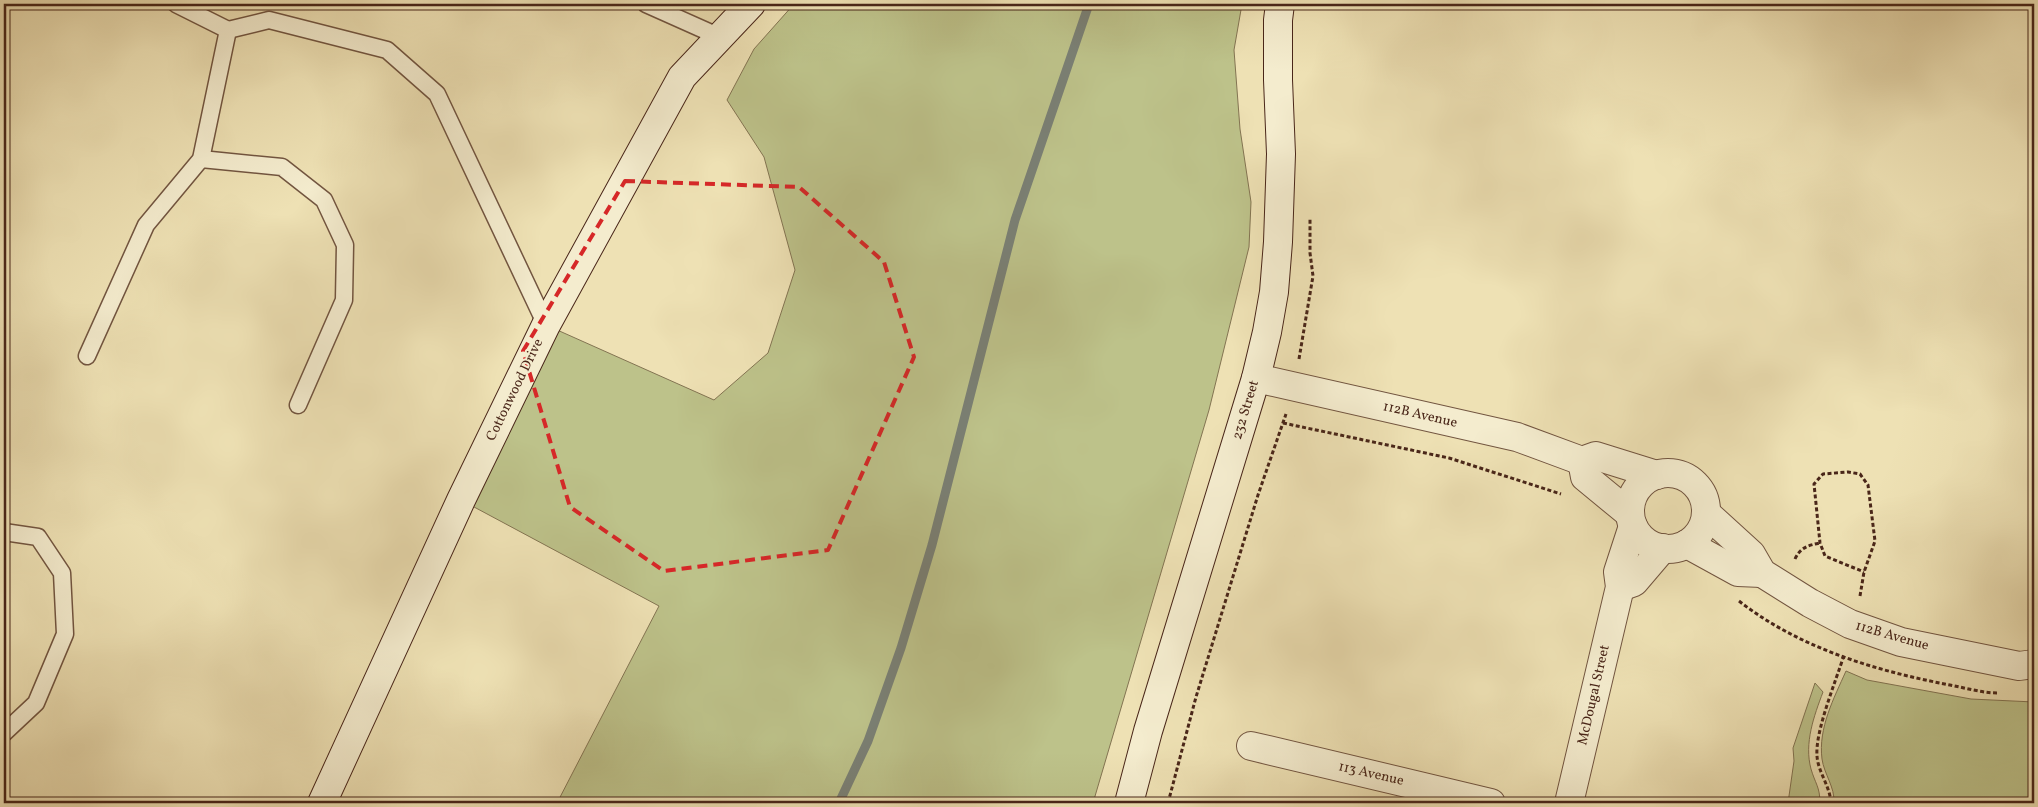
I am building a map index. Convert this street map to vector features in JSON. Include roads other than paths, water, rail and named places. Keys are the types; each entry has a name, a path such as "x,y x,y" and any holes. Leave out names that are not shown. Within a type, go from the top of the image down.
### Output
{"street":[{"name":"Cottonwood Drive","path":"322,803 461,500 546,325 682,77 751,4"},
{"name":"232 Street","path":"1129,803 1148,731 1256,378 1267,332 1274,292 1278,242 1281,154 1278,80 1278,20 1280,4"},
{"name":"112B Avenue","path":"1256,378 1517,437 1582,461 1596,456 1657,475"},
{"path":"1582,461 1585,477 1632,520"},
{"path":"1620,588 1634,582 1675,546 1697,536 1704,526 1707,514 1706,502 1701,490 1682,475 1670,473 1657,475 1646,480 1637,490 1631,501 1632,520 1640,537 1650,544 1675,546"},
{"name":"112B Avenue","path":"1707,514 1750,554 1762,573 1810,603 1854,625 1901,642 2019,666 2034,664"},
{"name":"McDougal Street","path":"1569,803 1620,588 1618,572 1632,520"},
{"name":"112B Avenue","path":"1675,546 1738,572 1762,573"},
{"name":"113 Avenue","path":"1251,746 1491,803"}],"lane":[{"path":"176,4 228,30 270,20 387,50 437,94 546,325"},
{"path":"646,4 720,37"},
{"path":"87,356 146,225 201,160 228,30"},
{"path":"201,160 282,167 324,200 346,245 344,300 298,405"},
{"path":"4,532 38,537 62,573 65,634 36,703 4,733"}],"waterway":[{"path":"839,803 868,741 901,648 932,545 1015,220 1089,4"}]}
